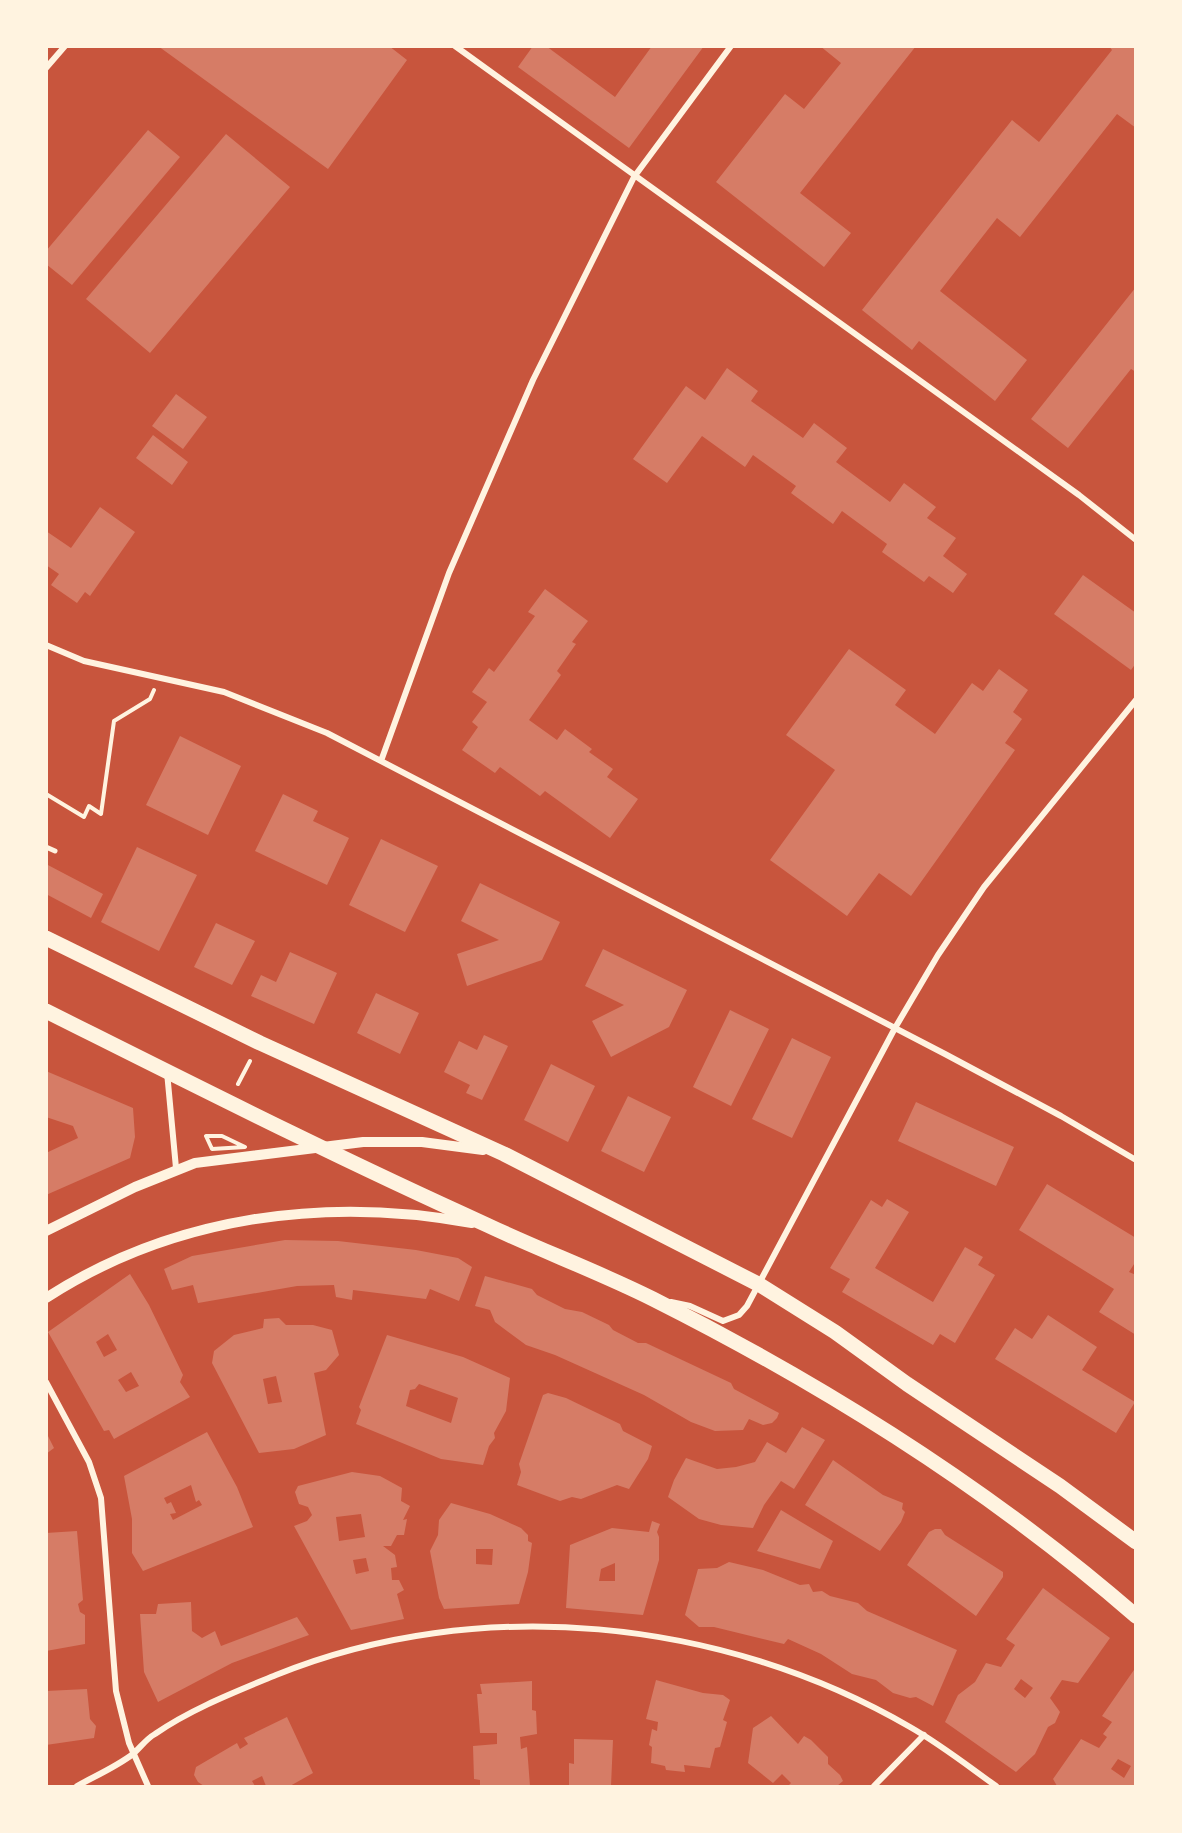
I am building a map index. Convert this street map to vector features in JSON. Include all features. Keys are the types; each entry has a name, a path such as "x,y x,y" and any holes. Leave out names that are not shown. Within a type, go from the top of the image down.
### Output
{"main road":[{"path":"46,938 260,1043 504,1154 760,1285 835,1332 907,1384 1060,1486 1136,1542"},
{"path":"46,1011 488,1226 653,1299 760,1355 902,1442 1054,1549 1136,1616"}],"street":[{"path":"46,68 65,46"},
{"path":"455,46 1069,488 1136,540"},
{"path":"381,761 448,573 533,380 634,177 731,46"},
{"path":"46,645 84,661 160,677 250,701 327,733 895,1028 1061,1116 1136,1160"},
{"path":"653,1299 690,1306 723,1321 731,1320 747,1306 895,1028 938,955 984,887 1136,700"},
{"path":"46,847 55,851"},
{"path":"167,1071 176,1168"},
{"path":"46,1231 176,1168 211,1160 321,1146 413,1142 466,1146 504,1154"},
{"path":"46,1298 99,1268 141,1249 228,1222 291,1214 370,1211 442,1217 488,1226"},
{"path":"46,1382 85,1454 100,1498 116,1691 133,1754 148,1786"},
{"path":"77,1786 133,1754 156,1732 211,1704 289,1670 374,1646 497,1628 626,1632 714,1649 772,1665 837,1690 924,1735 996,1786"},
{"path":"874,1786 924,1735"}],"path":[{"path":"46,795 84,817 89,806 101,814 114,721 150,699 160,677"},
{"path":"234,1092 253,1057"}],"building":[{"path":"158,46 389,46 407,60 328,169"},
{"path":"533,46 546,46 615,97 652,46 704,46 629,148 518,67"},
{"path":"820,46 916,46 800,193 851,233 824,267 716,182 785,94 804,109 841,63"},
{"path":"1109,46 1136,46 1136,128 1117,114 1020,237 997,218 940,291 1027,360 995,401 919,341 912,350 862,310 1012,120 1039,142 1112,50"},
{"path":"148,130 180,157 72,285 46,264 46,251"},
{"path":"226,134 290,187 150,353 86,299"},
{"path":"1136,287 1136,372 1131,369 1068,448 1031,419"},
{"path":"727,368 758,391 751,401 803,438 814,423 847,448 836,462 890,502 904,483 936,507 927,518 956,538 943,556 967,574 953,593 929,576 924,582 882,552 887,544 842,511 833,524 791,493 796,486 753,455 745,467 702,436 667,483 633,459 686,386 705,400"},
{"path":"176,394 207,417 183,449 152,426"},
{"path":"153,435 188,462 172,485 136,458"},
{"path":"100,507 135,532 90,596 85,592 77,603 51,585 59,574 46,565 46,531 71,548"},
{"path":"1083,575 1136,613 1136,663 1131,670 1054,614"},
{"path":"545,589 588,621 572,642 576,644 557,671 561,675 529,720 557,740 565,729 592,749 589,752 613,769 607,777 638,799 610,838 545,791 540,796 500,767 495,773 462,750 478,727 472,722 487,702 472,692 489,668 494,672 535,616 528,612"},
{"path":"849,649 906,690 895,705 935,734 972,683 983,691 999,669 1028,690 1013,712 1022,719 1005,743 1015,750 911,896 879,873 847,916 770,860 835,770 786,735"},
{"path":"180,736 241,766 208,835 146,805"},
{"path":"283,794 318,811 313,821 349,838 327,885 255,851"},
{"path":"381,839 438,866 405,932 349,905"},
{"path":"137,847 197,875 159,951 101,922"},
{"path":"46,864 103,894 91,918 46,894"},
{"path":"480,883 560,922 542,960 467,986 457,954 499,940 461,921"},
{"path":"216,923 255,941 232,985 194,967"},
{"path":"603,949 687,990 669,1027 611,1057 592,1021 624,1005 585,986"},
{"path":"290,952 337,973 314,1024 251,996 261,975 276,982"},
{"path":"376,993 419,1013 400,1054 357,1033"},
{"path":"730,1010 769,1029 731,1106 693,1087"},
{"path":"484,1035 508,1046 482,1100 466,1093 470,1085 444,1072 459,1041 477,1050"},
{"path":"792,1038 831,1057 792,1138 752,1119"},
{"path":"551,1064 595,1086 568,1142 524,1120"},
{"path":"46,1071 133,1108 135,1137 130,1158 46,1195 46,1153 78,1138 73,1126 46,1117"},
{"path":"628,1096 671,1117 644,1172 601,1151"},
{"path":"916,1102 1014,1147 996,1186 898,1141"},
{"path":"1047,1184 1136,1238 1136,1261 1129,1272 1136,1275 1136,1335 1099,1312 1114,1289 1019,1230"},
{"path":"887,1199 909,1212 875,1268 933,1302 965,1247 983,1257 978,1265 995,1275 955,1343 940,1334 933,1345 842,1292 850,1279 830,1268 871,1200 882,1207"},
{"path":"285,1240 338,1241 416,1250 458,1258 472,1267 459,1301 430,1289 426,1299 353,1290 352,1300 336,1297 334,1285 297,1286 198,1303 193,1285 172,1290 164,1269 192,1256"},
{"path":"130,1274 149,1305 183,1375 180,1382 190,1397 114,1439 109,1430 104,1431 48,1332","holes":["108,1334 117,1350 104,1357 96,1342","131,1372 139,1386 126,1392 118,1380"]},
{"path":"485,1276 532,1289 537,1295 565,1309 582,1312 638,1343 646,1343 731,1383 734,1389 779,1413 777,1418 772,1423 763,1425 749,1419 743,1430 715,1431 691,1422 644,1395 555,1355 526,1345 495,1322 490,1310 475,1306"},
{"path":"1048,1315 1097,1347 1082,1370 1135,1402 1116,1433 995,1359 1015,1328 1032,1339"},
{"path":"279,1318 286,1325 313,1325 332,1330 339,1355 326,1370 314,1373 326,1435 294,1449 259,1453 212,1363 214,1351 234,1335 263,1328 264,1319","holes":["276,1376 282,1402 268,1404 263,1379"]},
{"path":"387,1335 463,1357 510,1378 506,1411 494,1433 495,1438 489,1446 483,1465 441,1459 356,1424 361,1410 359,1407","holes":["419,1384 458,1398 451,1423 406,1406 410,1390 415,1389"]},
{"path":"548,1393 566,1398 620,1424 623,1431 652,1446 648,1459 629,1489 617,1485 581,1499 572,1497 560,1501 517,1485 521,1472 519,1464 543,1395"},
{"path":"802,1427 825,1440 794,1489 781,1481 764,1505 753,1528 721,1525 699,1519 668,1497 686,1458 717,1469 755,1462 767,1442 786,1453"},
{"path":"46,1432 54,1448 46,1454"},
{"path":"207,1432 237,1487 253,1527 143,1571 132,1553 132,1519 124,1476","holes":["191,1485 196,1502 199,1500 202,1505 173,1520 170,1514 176,1513 171,1502 167,1504 164,1498"]},
{"path":"833,1460 883,1495 903,1503 902,1509 905,1512 901,1522 880,1551 805,1505"},
{"path":"352,1472 380,1476 402,1488 401,1501 410,1506 403,1520 407,1519 404,1535 397,1535 391,1546 383,1546 395,1555 397,1567 391,1568 392,1580 399,1580 404,1590 397,1594 404,1619 351,1630 294,1526 307,1521 312,1515 308,1507 299,1504 295,1492 298,1486","holes":["361,1514 365,1537 339,1541 336,1517","366,1558 369,1571 356,1574 353,1560"]},
{"path":"451,1503 490,1514 521,1528 528,1535 528,1541 532,1543 528,1572 519,1604 444,1609 439,1598 430,1551 438,1535 439,1520","holes":["476,1549 493,1549 492,1565 476,1564"]},
{"path":"781,1510 833,1541 820,1569 757,1551"},
{"path":"652,1521 660,1524 657,1532 659,1560 643,1615 566,1608 570,1545 612,1528 649,1532","holes":["615,1563 615,1581 599,1581 601,1569"]},
{"path":"941,1529 945,1535 1003,1572 1003,1577 976,1616 907,1565 929,1532"},
{"path":"77,1531 83,1600 78,1604 80,1612 85,1615 85,1644 46,1651 46,1533"},
{"path":"729,1562 763,1570 800,1585 809,1584 813,1592 822,1591 830,1596 858,1603 867,1611 957,1650 933,1706 916,1697 910,1698 893,1693 876,1680 852,1674 821,1654 788,1639 784,1644 714,1627 699,1627 685,1615 698,1569 717,1568"},
{"path":"1043,1588 1110,1638 1078,1683 1062,1680 1050,1698 1060,1712 1055,1723 1048,1727 1035,1754 1016,1772 945,1722 958,1695 975,1682 986,1663 1001,1667 1015,1645 1006,1639","holes":["1021,1679 1033,1688 1025,1698 1014,1689"]},
{"path":"191,1602 192,1631 202,1638 215,1631 221,1646 297,1617 309,1635 232,1663 158,1702 144,1672 140,1614 156,1614 158,1604"},
{"path":"1136,1667 1136,1786 1057,1786 1053,1779 1081,1739 1099,1748 1107,1737 1103,1734 1112,1722 1102,1716","holes":["1118,1759 1131,1766 1124,1778 1111,1769"]},
{"path":"656,1680 703,1693 723,1695 730,1700 723,1720 727,1722 720,1747 715,1748 710,1768 684,1765 685,1772 666,1770 665,1766 651,1763 652,1747 649,1745 652,1729 657,1731 658,1722 646,1719"},
{"path":"532,1681 532,1710 536,1711 537,1734 520,1737 521,1749 527,1747 530,1786 480,1786 480,1780 474,1779 473,1746 497,1744 497,1733 480,1733 477,1694 482,1694 480,1684"},
{"path":"87,1689 90,1719 96,1726 94,1738 46,1745 46,1691"},
{"path":"771,1716 798,1744 804,1736 811,1740 828,1757 828,1764 843,1781 837,1786 788,1786 791,1783 782,1774 773,1783 748,1763 753,1728"},
{"path":"287,1717 313,1773 290,1786 266,1786 262,1776 252,1781 255,1786 204,1786 198,1782 194,1775 196,1767 237,1743 240,1749 248,1744 244,1738"},
{"path":"574,1739 613,1740 611,1786 569,1786 569,1763 574,1764"}]}
